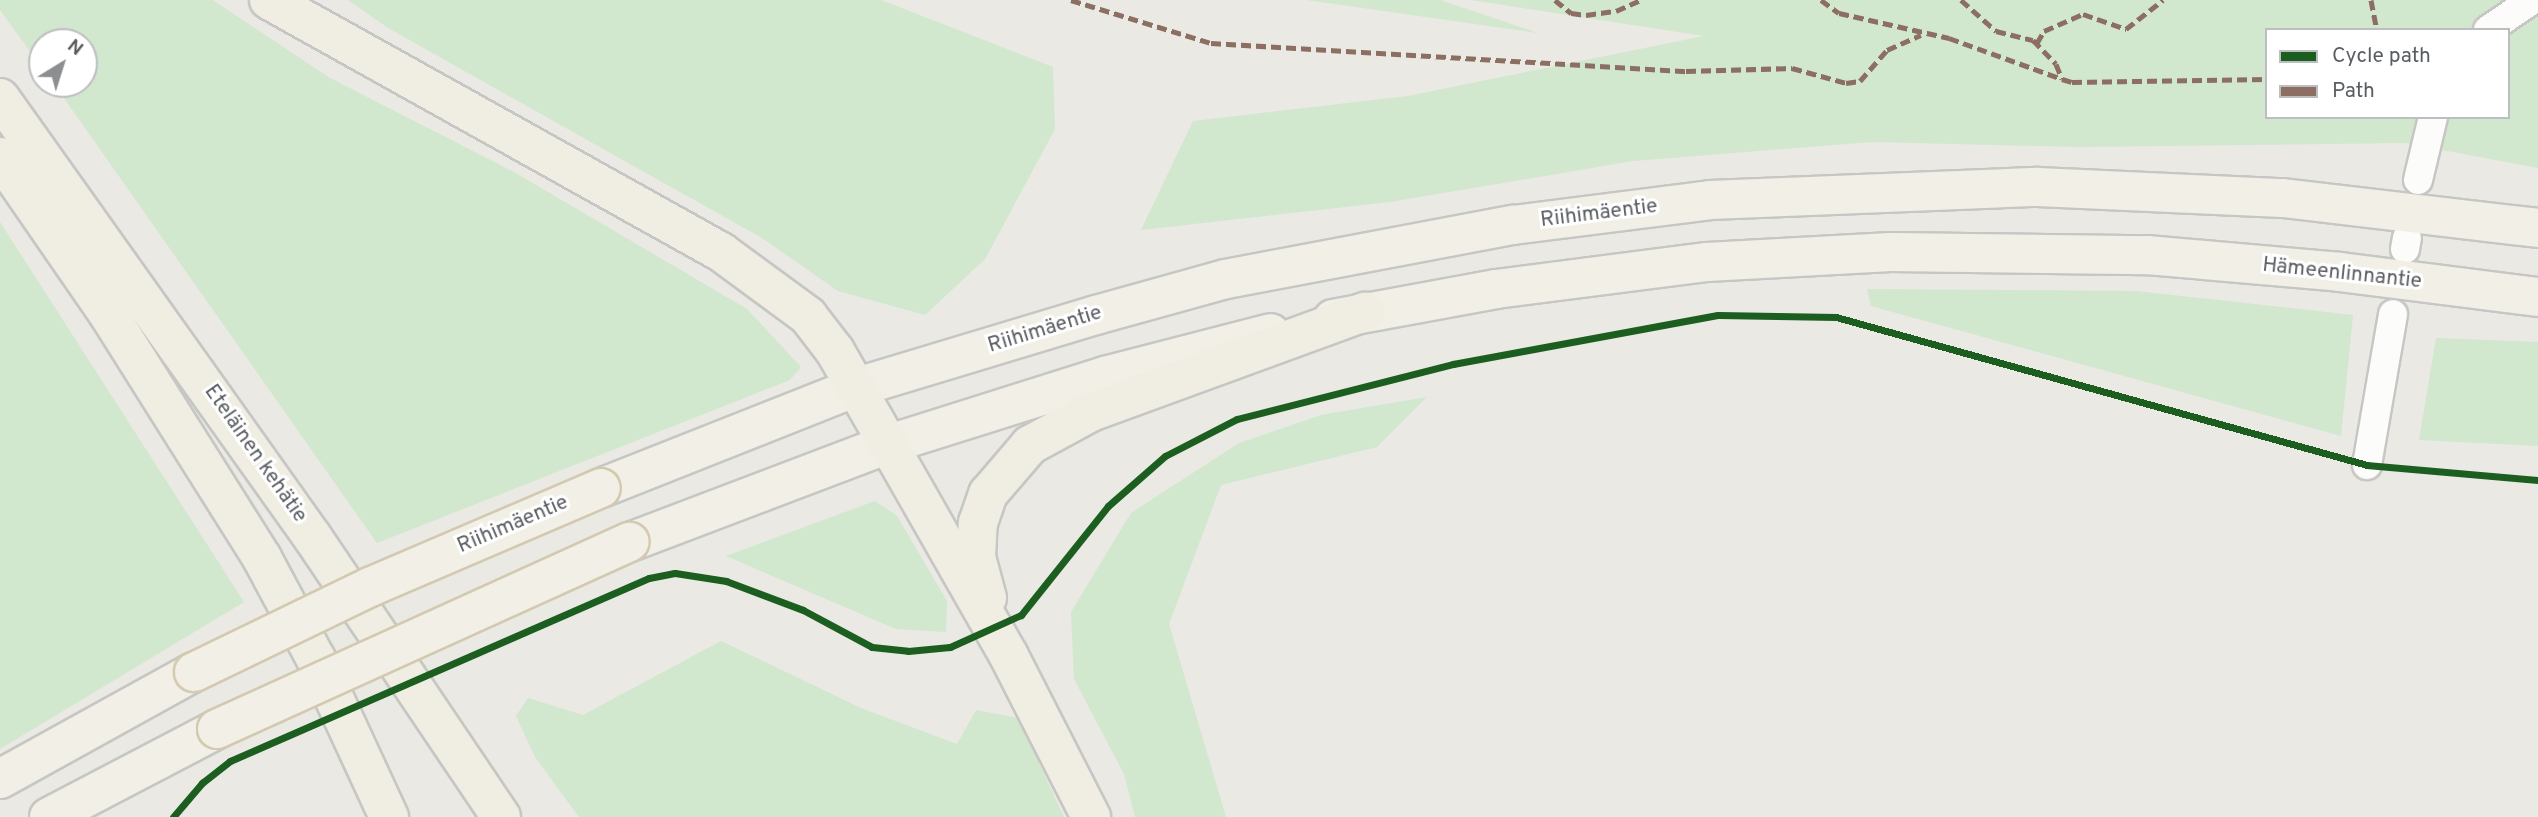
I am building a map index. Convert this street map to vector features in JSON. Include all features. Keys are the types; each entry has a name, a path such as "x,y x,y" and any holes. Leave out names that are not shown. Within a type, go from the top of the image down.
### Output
{"highway":[{"path":"269,0 764,280 808,316 835,351 886,446 1009,656 1091,817"},
{"name":"Eteläinen kehätie","path":"0,98 306,527 500,817"},
{"path":"0,157 109,315 262,558 316,659 389,817"},
{"path":"1009,656 979,568 978,523 988,494 1030,445 1091,412 1365,312"}],"main road":[{"name":"Riihimäentie","path":"0,779 194,672 382,581 601,488 854,388 1226,279 1513,225 1710,200 1815,194 2038,187 2171,191 2283,198 2538,228"},
{"name":"Hämeenlinnantie","path":"1365,312 1496,289 1707,262 1891,252 2147,255 2340,272 2538,297"},
{"path":"49,817 217,729 630,542 886,446 1105,376 1365,312"}],"street":[{"path":"2491,28 2532,0"},
{"path":"2418,180 2433,119"},
{"path":"2367,465 2393,314"}],"green space":[{"path":"0,0 213,0 330,78 514,172 747,309 801,367 790,380 377,543 64,98 98,98 98,28 28,28 28,49 0,10"},
{"path":"348,0 881,0 1053,67 1055,129 985,259 925,315 838,291 762,238 388,28"},
{"path":"1307,0 1440,0 1538,33"},
{"path":"1471,0 2538,0 2538,168 2405,143 2079,147 1872,142 1633,161 1390,202 1141,230 1193,121 1408,96 1704,36"},
{"path":"0,222 244,602 0,749"},
{"path":"1867,289 2136,291 2353,315 2341,436 1871,306"},
{"path":"2436,338 2538,342 2538,446 2419,440"},
{"path":"1427,397 1377,447 1221,485 1169,624 1226,817 1135,817 1124,774 1074,679 1071,612 1131,513 1239,443 1321,415"},
{"path":"875,501 897,516 947,601 946,632 896,629 726,556"},
{"path":"721,641 861,708 957,744 976,710 1018,718 1064,817 579,817 535,757 516,716 528,698 583,715"}],"marked path":[{"path":"1071,0 1211,43 1686,71 1792,68 1846,83 1860,81 1887,50 1921,35"},
{"path":"1555,0 1571,13 1586,15 1616,11 1641,0"},
{"path":"1821,0 1839,13 1949,38 2062,79"},
{"path":"1961,0 1996,31 2033,40 2056,64 2062,79 2072,82 2265,79"},
{"path":"2037,43 2044,31 2083,14 2126,29 2163,0"},
{"path":"2371,0 2377,28"}],"cycle path":[{"path":"173,817 202,783 230,761 649,578 675,573 726,581 803,610 872,647 908,651 950,647 1021,615 1108,506 1165,456 1237,419 1453,364 1718,315 1836,317 2367,465 2538,480"}]}
